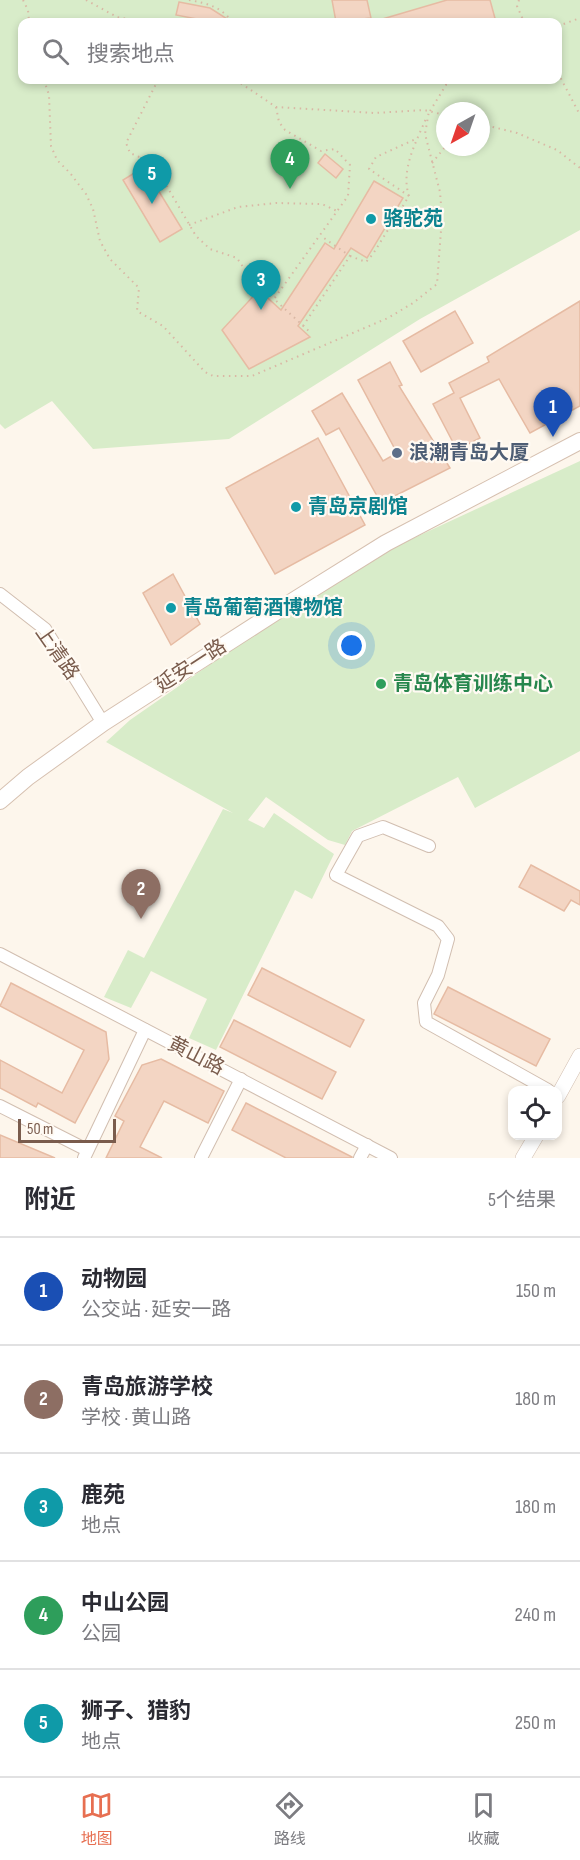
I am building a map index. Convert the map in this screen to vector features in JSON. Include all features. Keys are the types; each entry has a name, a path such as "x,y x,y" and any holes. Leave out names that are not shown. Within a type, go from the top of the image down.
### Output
{"main road":[{"name":"延安一路","path":"0,801 28,777 103,723 386,543 580,441"}],"street":[{"name":"上清路","path":"0,594 45,629 103,723"},
{"path":"429,846 383,827 358,836 336,875 438,926 448,939 438,975 424,1003 426,1022 541,1086"},
{"name":"黄山路","path":"0,954 391,1158"},
{"path":"0,1106 86,1154 145,1030"},
{"path":"562,1089 580,1056"},
{"path":"201,1158 241,1079"},
{"path":"523,1158 534,1140"},
{"path":"360,1158 366,1145"}],"path":[{"path":"23,0 29,18"},
{"path":"86,0 122,18"},
{"path":"189,0 212,5 229,18"},
{"path":"519,0 518,6 522,18"},
{"path":"562,25 580,18"},
{"path":"562,81 580,115"},
{"path":"46,84 50,95 51,146 57,160 86,194 93,209 100,241 110,259 139,288 137,311 163,326 205,372 213,376 252,376 388,318 413,303 437,284 442,217 440,192 425,134 429,111"},
{"path":"156,84 126,143 130,153 144,159 159,173 196,236 210,249 237,258 251,279 310,333"},
{"path":"242,84 276,107 375,113 424,110 436,113"},
{"path":"409,196 405,184 407,169 429,111 446,84"},
{"path":"274,299 348,196 350,165 335,149 321,151 285,130 279,122 276,107"},
{"path":"492,127 517,133 557,150 580,168"},
{"path":"409,196 369,169 376,157 418,138"},
{"path":"432,163 438,156"},
{"path":"320,235 350,256 366,262 409,196"},
{"path":"189,225 238,207 276,203 322,204 337,211"},
{"path":"303,326 350,256"}],"green space":[{"path":"0,0 580,0 580,230 420,319 229,439 93,449 52,401 5,429 0,424"},
{"name":"青岛体育训练中心","path":"580,461 580,751 475,808 458,777 352,831 345,845 328,840 266,797 248,820 264,828 274,813 334,854 312,899 295,890 216,1050 189,1038 207,999 151,971 131,1008 104,997 128,950 144,958 223,809 233,813 106,742 130,720 235,647 390,549"}],"building":[{"path":"332,0 367,0 371,18 335,18"},
{"path":"447,0 490,0 495,18 386,18"},
{"path":"179,2 210,8 226,18 192,18 176,15"},
{"path":"325,154 343,169 336,178 318,163"},
{"path":"144,167 182,229 160,242 123,180"},
{"path":"374,181 403,198 367,258 351,248 298,326 310,337 249,369 222,330 259,290 281,310 325,243 334,249"},
{"path":"580,301 580,406 530,433 499,379 460,398 480,438 457,450 433,404 454,393 449,383 489,362 487,357"},
{"path":"455,311 473,343 421,372 403,341"},
{"name":"浪潮青岛大厦","path":"390,362 402,385 399,386 450,468 381,503 339,428 326,435 312,411 342,393 383,461 397,453 358,380"},
{"name":"青岛京剧馆","path":"318,438 365,525 275,574 226,488"},
{"name":"青岛葡萄酒博物馆","path":"173,574 200,624 171,645 143,593"},
{"path":"531,865 580,891 580,905 571,900 564,911 519,887"},
{"path":"262,968 364,1020 350,1047 248,995"},
{"path":"11,983 106,1032 109,1059 75,1123 38,1103 36,1107 0,1088 0,1060 62,1093 84,1050 0,1006"},
{"path":"448,987 550,1039 536,1066 434,1014"},
{"path":"234,1020 336,1072 322,1099 220,1047"},
{"path":"161,1059 224,1091 208,1123 164,1101 140,1147 162,1158 106,1158 124,1121 115,1116 142,1065"},
{"path":"246,1103 352,1158 286,1158 232,1130"},
{"path":"0,1135 55,1158 0,1158"}],"place":[{"name":"中山公园","path":"290,189"},
{"name":"狮子、猎豹","path":"152,204"},
{"name":"骆驼苑","path":"371,219"},
{"name":"鹿苑","path":"261,310"},
{"name":"动物园","path":"553,437"},
{"name":"浪潮青岛大厦","path":"397,453"},
{"name":"青岛京剧馆","path":"296,507"},
{"name":"青岛葡萄酒博物馆","path":"171,608"},
{"name":"青岛体育训练中心","path":"381,684"},
{"name":"青岛旅游学校","path":"141,919"}]}
